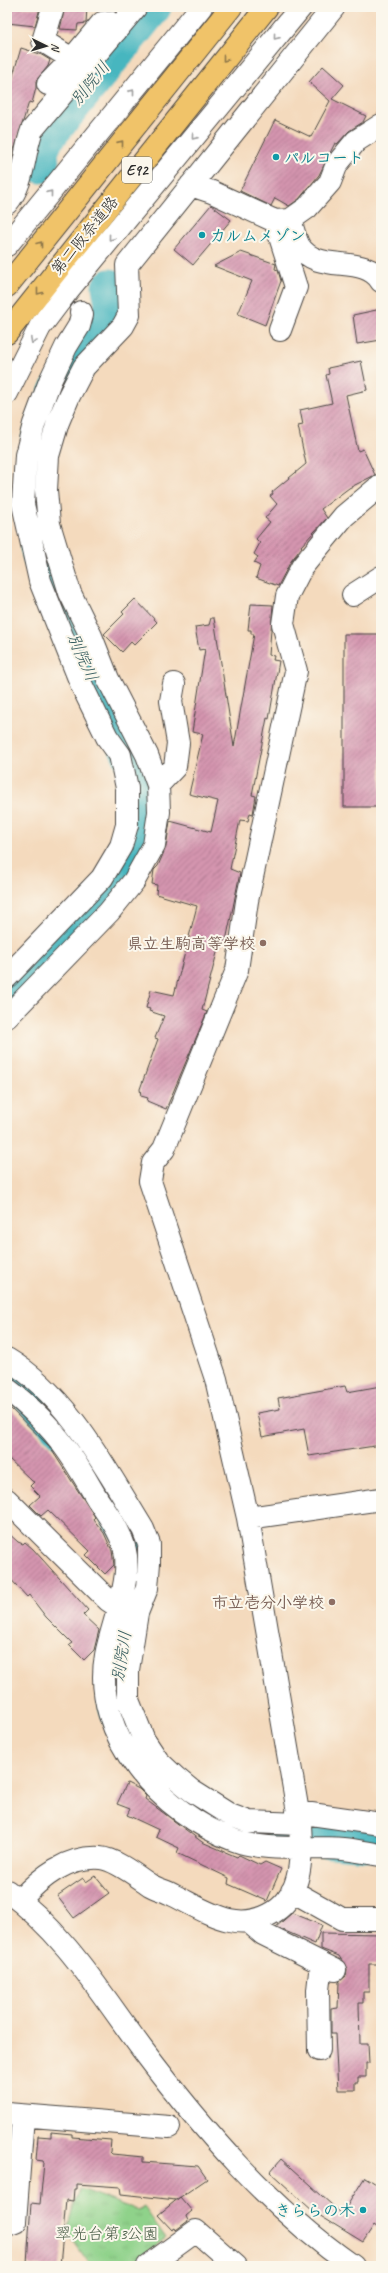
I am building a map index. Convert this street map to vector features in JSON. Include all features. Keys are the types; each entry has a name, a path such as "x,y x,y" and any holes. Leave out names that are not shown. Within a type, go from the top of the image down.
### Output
{"highway":[{"name":"第二阪奈道路","path":"7,286 231,7"},
{"name":"第二阪奈道路","path":"7,333 267,7"}],"street":[{"path":"7,203 23,172 25,148 32,130 136,7"},
{"path":"7,245 201,7"},
{"path":"7,393 40,327 68,290 301,7"},
{"path":"7,1017 109,912 134,880 154,845 159,812 158,785 147,755 108,679 91,636 70,593 49,524 46,483 48,456 58,422 84,367 123,326 129,315 127,265 334,7"},
{"path":"53,8 43,41 72,59"},
{"path":"48,84 72,59 102,23 109,22 116,32"},
{"path":"282,221 307,208 330,182 337,164 356,141 381,125"},
{"path":"191,185 212,192 282,221 299,246 308,255 323,263 367,269 378,276 381,281"},
{"path":"280,330 296,287 282,221"},
{"path":"7,977 102,878 121,846 127,825 127,788 120,755 107,737 82,686 40,581 23,504 26,455 34,424 50,381 66,347 79,326 82,316 81,312"},
{"path":"353,2266 318,2242 268,2197 223,2148 143,2050 92,1979 56,1935 14,1896 67,1863 83,1859 102,1858 191,1905 228,1921 249,1922 271,1914 284,1905 296,1885 300,1862 299,1831 248,1518 216,1379 150,1181 153,1163 164,1149 237,970 247,902 296,672 283,624 287,596 302,567 339,522 381,485"},
{"path":"353,595 381,577"},
{"path":"158,785 175,767 178,743 171,700 174,684"},
{"path":"7,1359 43,1386 82,1432 143,1529 148,1544 149,1563 147,1588 127,1610 106,1656 103,1680 110,1712 124,1750 138,1770 190,1819 212,1831 236,1841 299,1831 381,1824"},
{"path":"7,1389 64,1444 122,1537 126,1557 125,1582 127,1610"},
{"path":"248,1518 381,1499"},
{"path":"7,1500 108,1600 127,1610"},
{"path":"299,1831 342,1849 381,1855"},
{"path":"292,1891 342,1919 381,1919"},
{"path":"249,1922 262,1934 328,1967 318,1990 319,2050"},
{"path":"7,2225 14,2222 15,2115 169,2127"},
{"path":"148,2266 196,2231 236,2266"}],"green space":[{"name":"翠光台第3公園","path":"80,2189 138,2210 144,2207 166,2238 128,2266 91,2266 67,2232"}],"building":[{"path":"7,7 40,8 35,26 7,23"},
{"path":"65,7 87,7 86,23 78,24 77,30 60,29"},
{"path":"21,48 40,54 50,60 48,66 36,81 36,88 32,103 29,102 11,160 7,160 7,96"},
{"path":"323,66 344,85 332,99 366,116 363,122 349,131 337,144 335,143 319,175 299,199 289,206 275,198 271,206 240,191 275,120 311,137 330,101 309,82"},
{"name":"カルムメゾン","path":"211,205 231,220 193,265 174,249"},
{"path":"241,252 276,264 275,269 278,270 281,281 265,325 238,314 252,281 214,266"},
{"path":"381,309 381,340 357,344 353,315"},
{"path":"361,361 367,390 346,395 358,451 363,449 375,475 349,488 321,509 327,518 301,546 302,547 291,561 278,586 256,578 260,566 254,563 258,557 254,554 260,543 256,539 270,522 265,518 277,504 270,496 273,494 272,492 306,464 298,426 303,425 300,410 332,403 326,375 329,374 328,368"},
{"path":"135,599 157,622 134,645 131,642 122,652 104,634 124,614 122,612"},
{"path":"251,604 273,605 269,655 274,656 273,660 279,661 269,719 267,718 252,795 256,796 253,814 250,813 248,821 240,820 230,869 240,873 226,941 223,940 222,946 219,945 202,1010 207,1012 166,1109 147,1101 148,1098 141,1096 140,1089 158,1039 155,1038 164,1016 149,1011 150,1009 146,1008 151,990 174,995 197,906 156,894 157,885 152,884 154,870 158,866 166,847 170,821 211,832 218,801 189,794 203,734 192,732 205,649 199,650 195,627 209,625 211,618 214,618 234,747 254,634 251,634 251,630 248,630"},
{"path":"344,634 381,634 381,807 344,807"},
{"path":"345,1386 347,1392 381,1386 381,1445 309,1456 304,1429 262,1437 257,1413 280,1409 278,1398"},
{"path":"7,1405 49,1446 95,1517 93,1519 104,1533 112,1551 114,1565 105,1574 86,1555 90,1551 48,1510 41,1516 30,1505 40,1496 30,1486 34,1482 7,1457"},
{"path":"7,1532 18,1542 23,1544 25,1542 33,1549 88,1610 83,1615 99,1630 94,1650 84,1660 69,1645 72,1643 46,1617 29,1595 27,1597 7,1575"},
{"path":"127,1783 139,1789 146,1796 145,1799 202,1842 237,1857 239,1855 260,1865 265,1862 281,1869 267,1901 228,1884 229,1878 177,1853 179,1848 156,1837 159,1830 127,1815 130,1809 117,1804"},
{"path":"95,1876 109,1893 74,1918 57,1896 83,1878 86,1882"},
{"path":"292,1913 322,1925 315,1944 276,1927"},
{"path":"321,1933 381,1934 380,1964 369,1964 369,1992 363,1992 363,2003 359,2003 360,2044 368,2044 369,2063 366,2063 366,2077 358,2077 358,2082 355,2082 355,2090 338,2090 335,2034 331,2034 331,2009 338,2008 339,1982 346,1976 347,1969 339,1956 321,1949"},
{"path":"51,2132 72,2134 72,2137 111,2140 110,2152 112,2154 143,2157 143,2162 198,2166 207,2179 176,2200 121,2194 120,2187 77,2184 77,2189 74,2189 73,2201 66,2200 60,2266 29,2266 29,2263 27,2263 31,2203 40,2204 44,2163 43,2161 36,2160 38,2136 51,2137"},
{"path":"281,2159 342,2214 365,2177 381,2187 381,2230 374,2225 363,2242 314,2212 270,2172"},
{"path":"180,2197 192,2211 186,2216 188,2221 176,2230 175,2228 172,2230 158,2215"}],"waterway":[{"name":"別院川","path":"41,165 40,151 46,138 153,7"},
{"name":"別院川","path":"40,437 57,392 108,323 113,304 110,287"},
{"name":"別院川","path":"7,996 61,944 98,904 114,884 128,863 138,843 144,822 144,801 140,780 133,760 86,668 42,560 38,546"},
{"name":"別院川","path":"7,1376 22,1386 62,1430"},
{"name":"別院川","path":"117,1514 132,1537 137,1562 136,1584 115,1677 116,1699 122,1721"},
{"name":"別院川","path":"210,1818 251,1833 381,1844"}],"place":[{"name":"パルコート","path":"276,157"},
{"name":"カルムメゾン","path":"202,235"},
{"name":"県立生駒高等学校","path":"263,943"},
{"name":"市立壱分小学校","path":"332,1602"},
{"name":"きららの木","path":"363,2210"}]}
